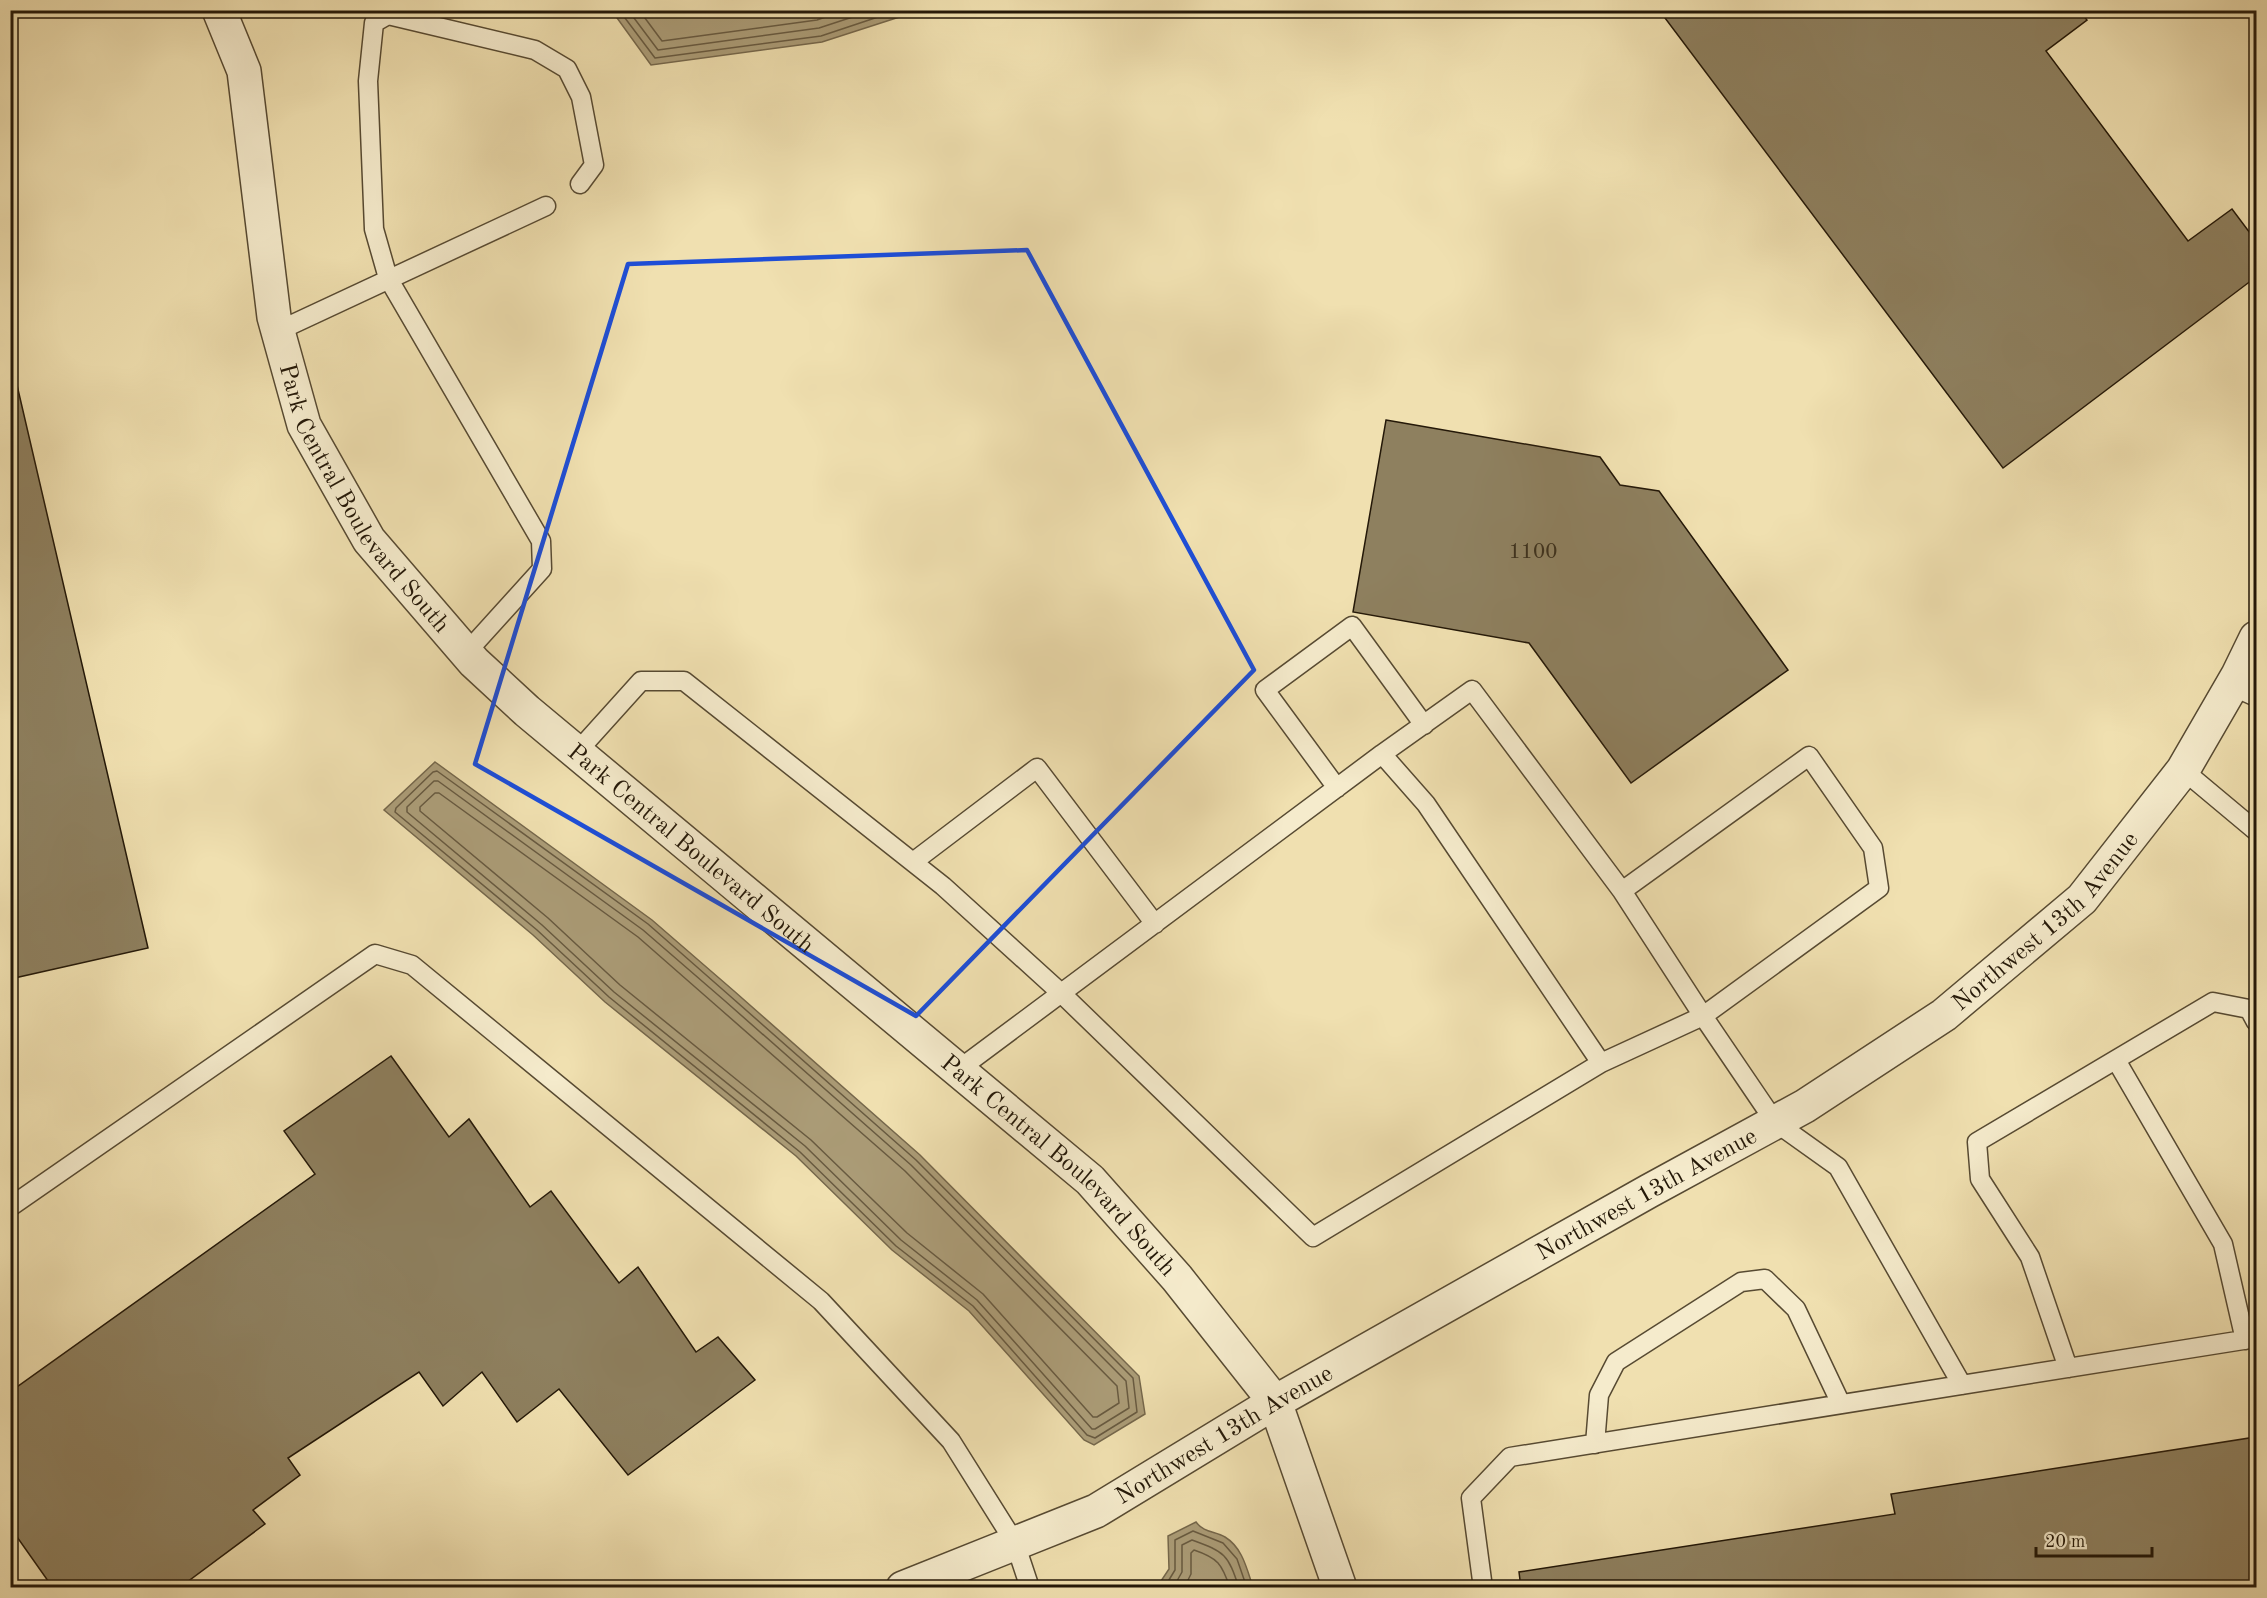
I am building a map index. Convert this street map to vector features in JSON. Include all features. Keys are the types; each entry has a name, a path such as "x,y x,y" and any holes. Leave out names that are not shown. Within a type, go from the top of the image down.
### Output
{"street":[{"name":"Park Central Boulevard South","path":"219,10 244,70 274,317 304,425 369,540 466,653 527,711 1090,1180 1177,1278 1275,1402 1340,1587"},
{"name":"Northwest 13th Avenue","path":"903,1587 1096,1511 1275,1402 1649,1191 1805,1106 1944,1015 2082,899 2244,691 2256,638"}],"lane":[{"path":"466,653 542,569 541,541 388,278 374,229 368,81 374,23 388,15 535,50 567,69 581,97 594,165 580,184"},
{"path":"278,330 546,206"},
{"path":"1337,788 1265,690 1352,626 1424,725"},
{"path":"577,752 641,681 684,681 943,886 1061,993 1312,1237 1601,1063 1703,1016 1879,888 1873,848 1809,756 1622,891"},
{"path":"958,1070 1382,754 1472,690 1622,891 1775,1122 1838,1167 1962,1385"},
{"path":"1382,754 1426,804 1601,1063"},
{"path":"914,862 1037,768 1155,924"},
{"path":"2183,770 2256,831"},
{"path":"10,1207 375,954 412,965 820,1301 951,1441 1015,1543 1030,1587"},
{"path":"2068,1368 2030,1257 1980,1179 1977,1142 2213,1002 2249,1009 2256,1022"},
{"path":"1483,1587 1471,1498 1510,1457 2251,1339 2223,1244 2116,1060"},
{"path":"1595,1444 1599,1395 1616,1362 1741,1282 1765,1279 1796,1310 1841,1404"}],"highlighted area":[{"path":"1027,250 1254,670 916,1016 475,764 628,264"}],"water":[{"path":"612,11 918,11 822,42 651,65"},
{"path":"435,762 652,920 920,1155 1139,1376 1145,1414 1094,1445 1084,1440 969,1311 892,1250 796,1156 605,1002 533,935 384,810"},
{"path":"1196,1522 1206,1530 1225,1537 1236,1547 1253,1587 1157,1587 1169,1569 1168,1536"}],"building":[{"path":"1659,10 2079,10 2087,20 2046,51 2188,241 2232,209 2256,241 2256,277 2003,468"},
{"path":"10,355 148,948 10,979"},
{"path":"1386,420 1600,457 1620,485 1659,491 1788,670 1631,783 1529,643 1353,612"},
{"path":"391,1056 449,1137 469,1119 530,1207 551,1191 619,1283 638,1267 696,1352 718,1337 755,1380 628,1475 559,1389 517,1422 482,1372 443,1406 419,1372 288,1458 300,1475 253,1510 265,1524 179,1588 53,1588 10,1527 10,1392 315,1174 284,1131"},
{"path":"2256,1437 2256,1588 1521,1588 1519,1572 1895,1514 1891,1494"}]}
